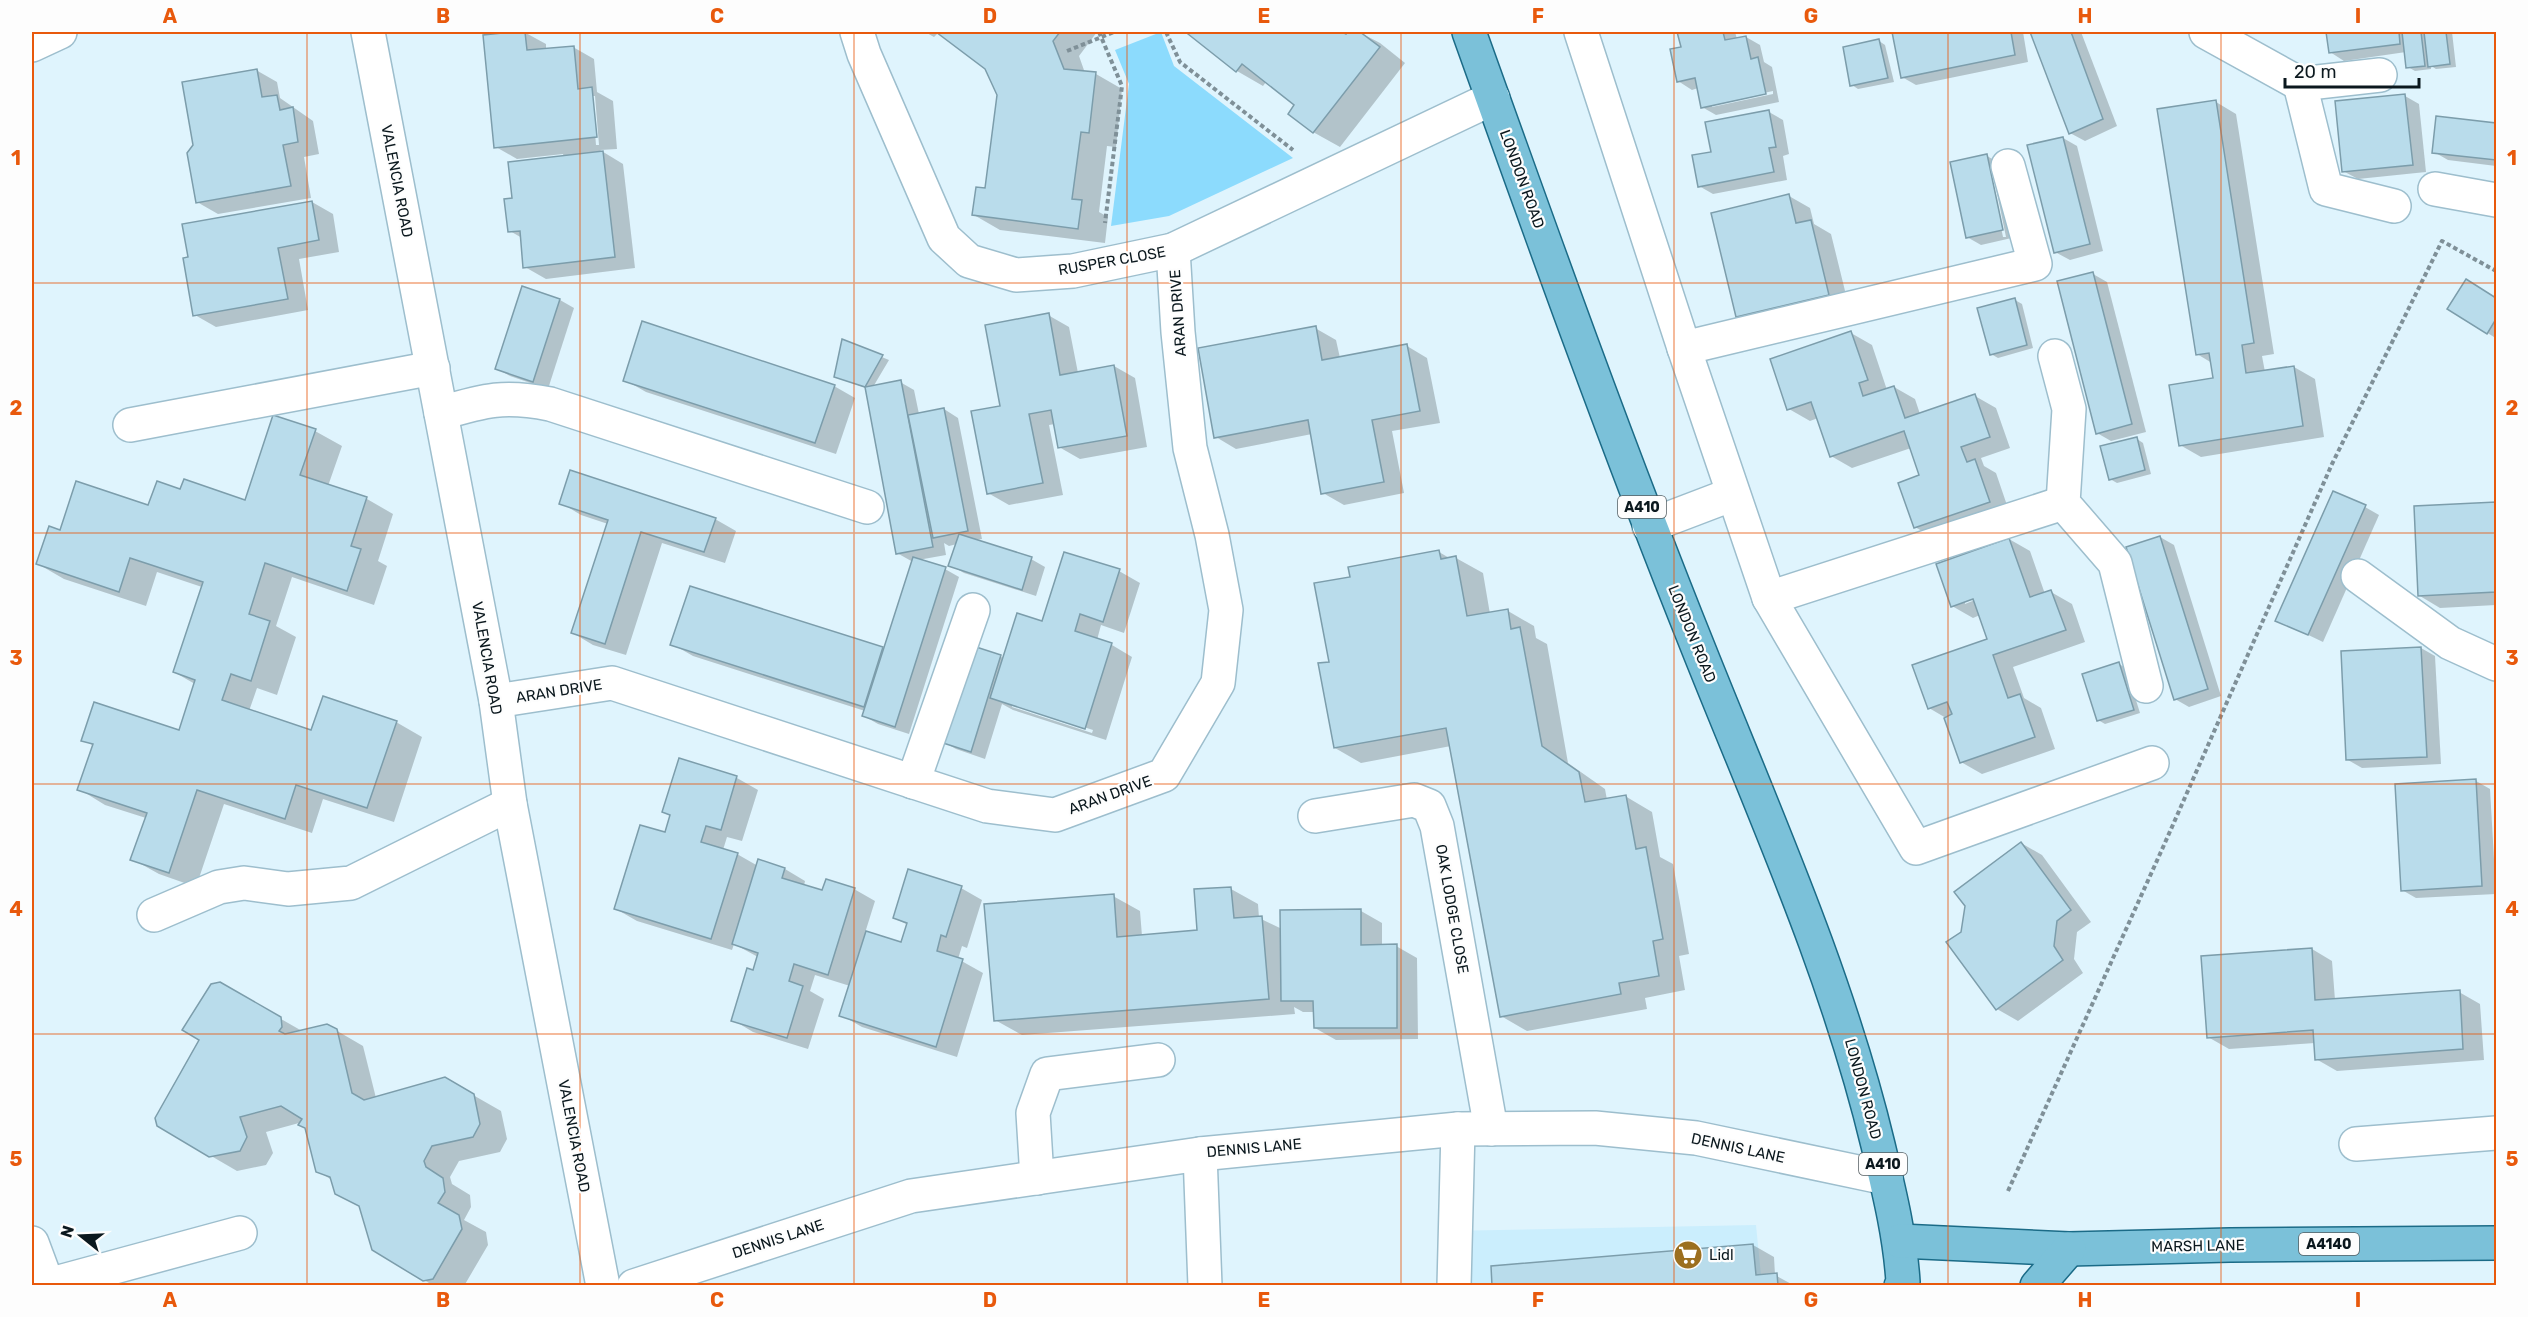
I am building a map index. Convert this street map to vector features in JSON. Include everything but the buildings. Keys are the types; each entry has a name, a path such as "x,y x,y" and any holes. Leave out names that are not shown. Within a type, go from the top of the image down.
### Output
{"main road":[{"name":"LONDON ROAD","path":"1469,32 1649,526 1829,976 1864,1087 1900,1241"},
{"name":"MARSH LANE","path":"1900,1241 2069,1249 2496,1243"},
{"name":"A410","path":"1900,1241 1904,1284"},
{"path":"2037,1286 2069,1249"}],"street":[{"path":"32,45 60,32"},
{"name":"VALENCIA ROAD","path":"368,32 496,701 510,804 603,1286"},
{"path":"1581,32 1684,348 1769,598 1916,848 2152,763"},
{"path":"2206,32 2300,84 2380,75"},
{"name":"RUSPER CLOSE","path":"860,43 944,238 969,261 1016,275 1073,271 1173,250 1493,98"},
{"path":"2300,84 2326,189 2394,206"},
{"path":"1684,348 2035,264 2008,166"},
{"path":"2434,189 2496,200"},
{"name":"ARAN DRIVE","path":"496,701 612,683 987,806 1055,815 1164,775 1218,683 1226,610 1212,536 1190,448 1178,332 1173,250"},
{"path":"2055,356 2069,409 2063,503 2115,563 2146,686"},
{"path":"130,425 433,368"},
{"path":"441,413 485,400 519,398 550,404 867,507"},
{"path":"1649,526 1733,494"},
{"path":"1769,598 2063,503"},
{"path":"2358,576 2450,642 2496,664"},
{"path":"914,782 973,610"},
{"name":"OAK LODGE CLOSE","path":"1315,816 1414,800 1429,806 1437,826 1491,1129"},
{"path":"154,915 219,887 244,883 288,889 351,883 510,804"},
{"path":"1037,1178 1033,1113 1047,1074 1158,1060"},
{"name":"DENNIS LANE","path":"634,1286 911,1196 1200,1154 1458,1129 1595,1128 1696,1138 1886,1178"},
{"path":"1454,1286 1458,1129"},
{"path":"2356,1144 2496,1133"},
{"path":"1200,1154 1205,1286"},
{"path":"32,1243 48,1285 240,1233"}],"path":[{"path":"1099,32 1122,86 1100,265"},
{"path":"1067,51 1114,32"},
{"path":"1166,32 1180,62 1327,177"},
{"path":"2008,1191 2332,464 2442,241 2496,271"}],"shaded area":[{"path":"1161,32 1174,66 1293,158 1169,216 1111,226 1129,84 1115,50"},
{"path":"1756,1225 1762,1285 1443,1286 1445,1231"}],"place":[{"name":"Lidl","path":"1688,1255"}]}
